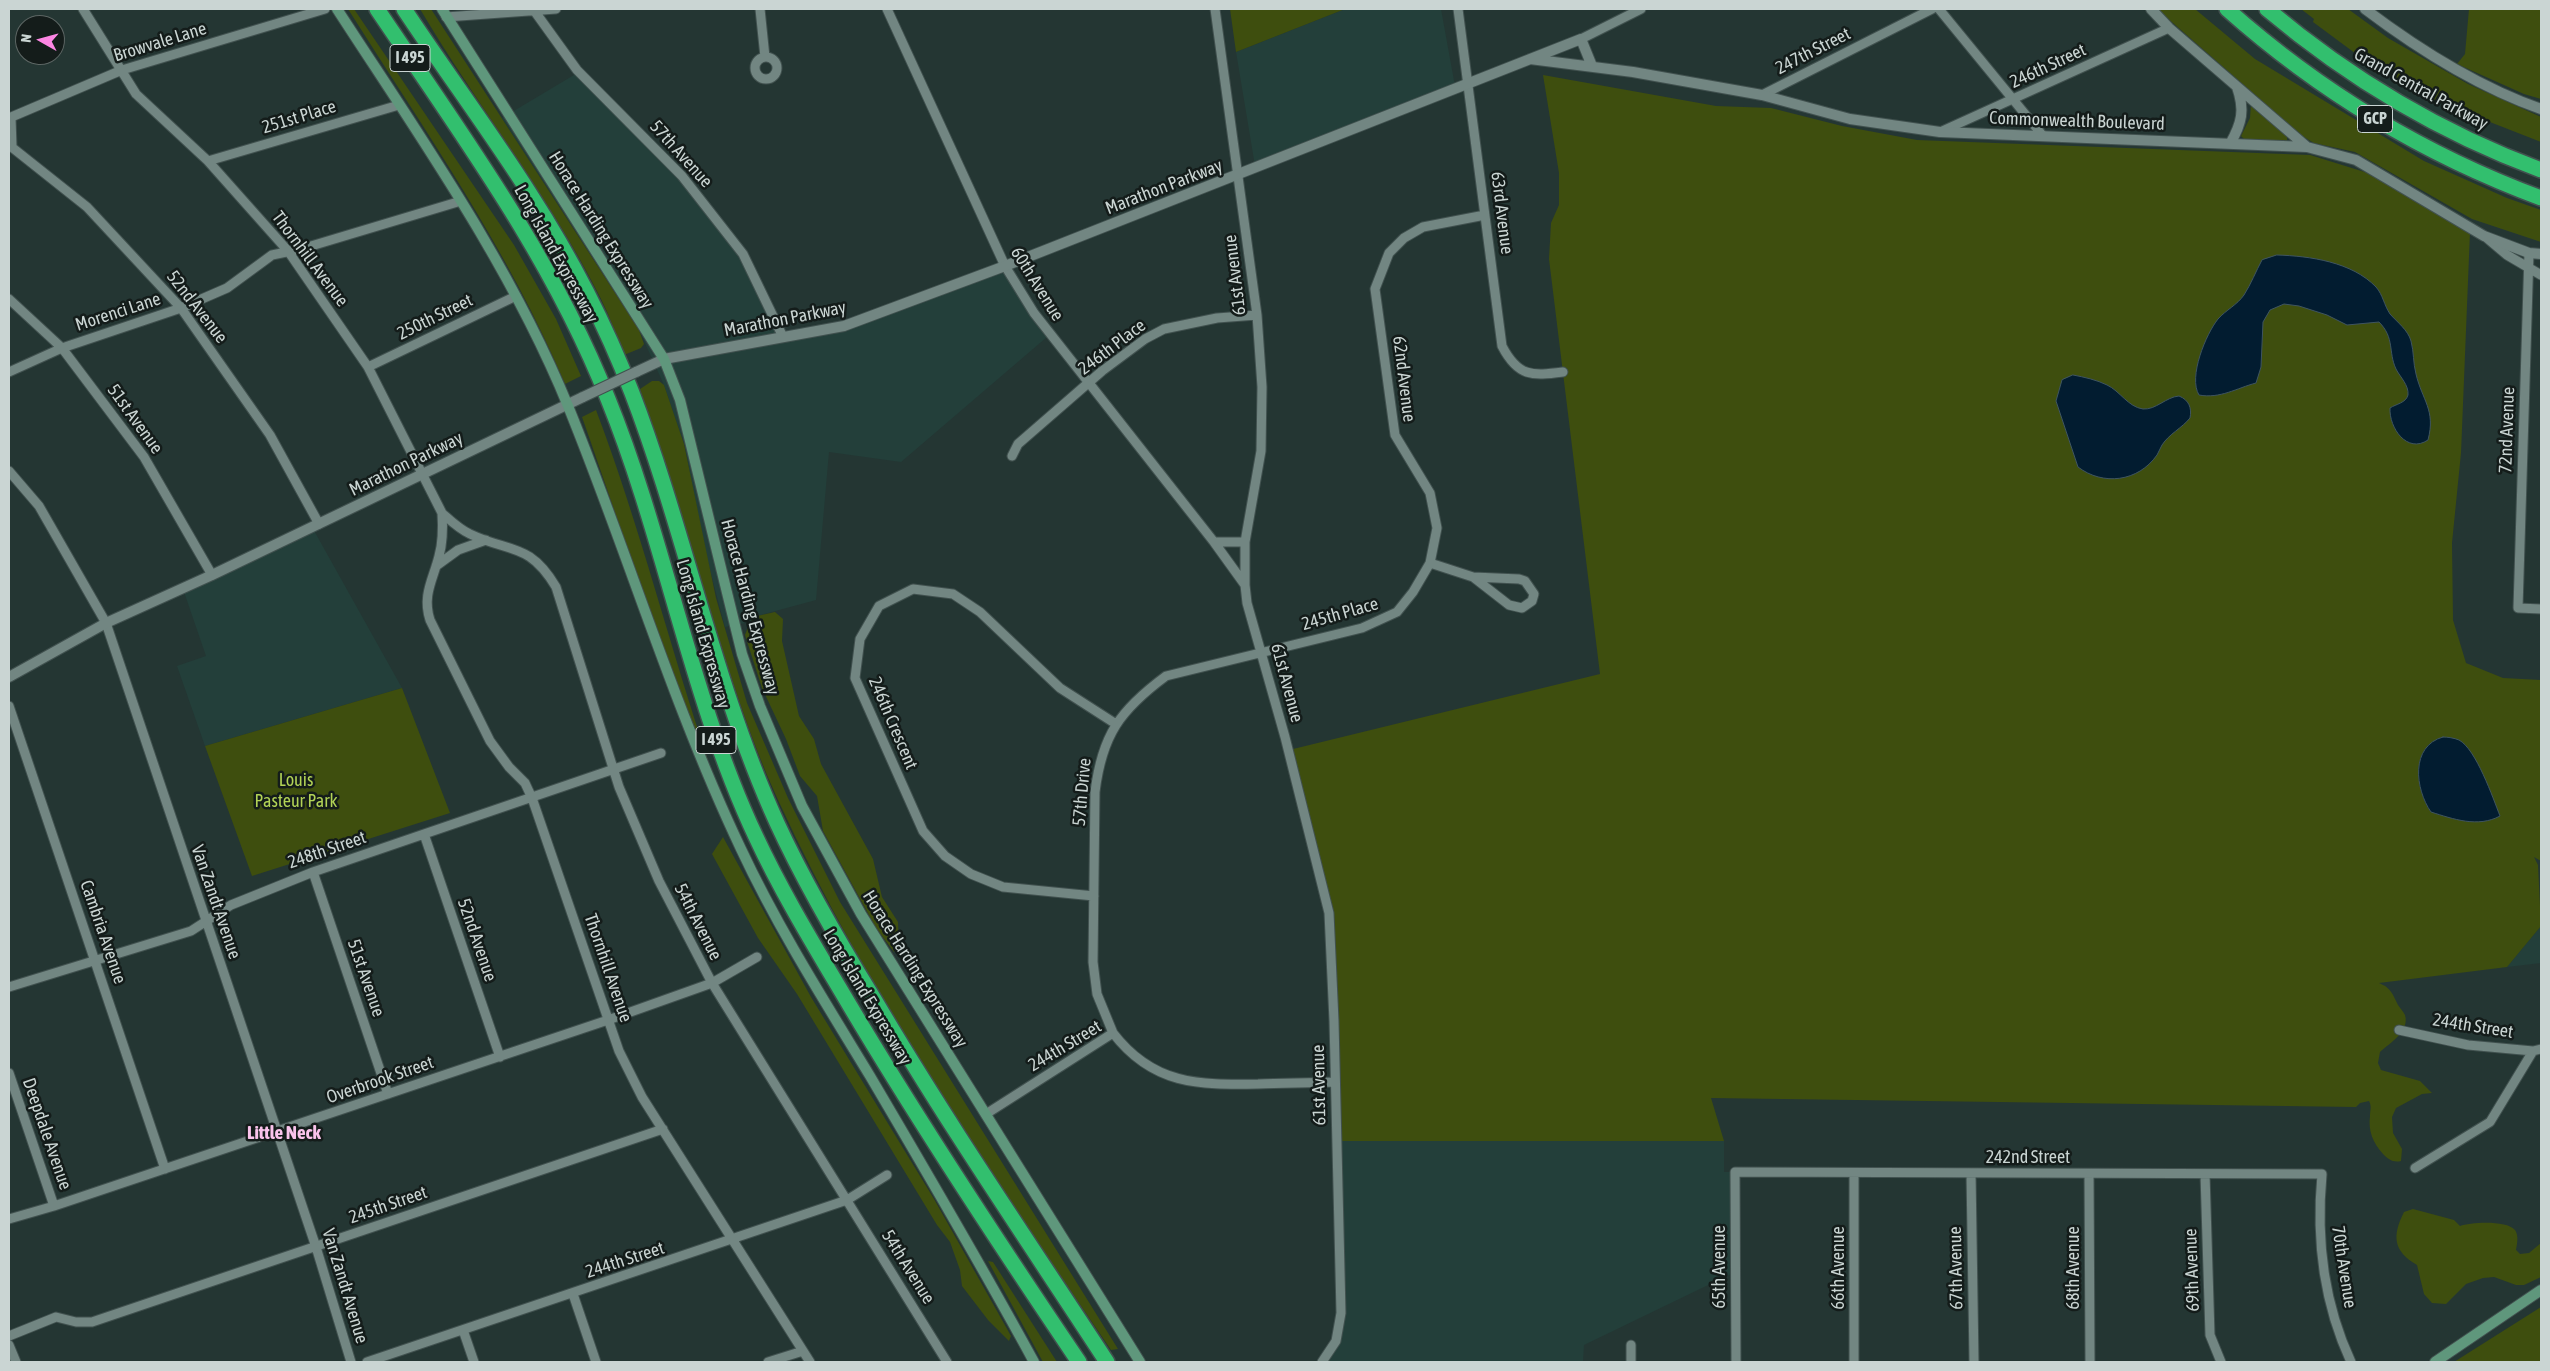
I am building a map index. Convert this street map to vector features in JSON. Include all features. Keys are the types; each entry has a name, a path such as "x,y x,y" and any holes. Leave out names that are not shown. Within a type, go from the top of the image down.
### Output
{"highway":[{"name":"Long Island Expressway","path":"377,9 514,212 549,273 580,333 608,398 633,466 705,709 729,776 757,839 794,910 889,1071 1078,1362"},
{"name":"Long Island Expressway","path":"404,9 442,68 530,193 570,261 601,323 631,390 657,465 730,706 753,770 811,891 910,1060 971,1158 1108,1362"},
{"path":"410,9 442,68"},
{"name":"GCP","path":"2227,9 2312,78 2371,117 2434,152 2498,182 2541,198"},
{"name":"Grand Central Parkway","path":"2267,9 2341,66 2401,104 2450,131 2541,170"},
{"path":"2279,9 2341,66"}],"main road":[{"path":"337,9 461,201 516,296 567,404 693,742 744,856 804,966 927,1171 1034,1362"},
{"name":"Horace Harding Expressway","path":"444,13 664,359 680,400 742,654 760,706 802,806 861,914 1140,1362"},
{"path":"2435,1362 2541,1290"}],"street":[{"name":"Thornhill Avenue","path":"83,9 136,94 208,161 288,251 368,367 442,513 442,539 436,567 427,590 426,606 430,620 490,741 509,767 525,783 532,798 608,1020 630,1074 810,1362"},
{"name":"Browvale Lane","path":"10,118 122,70 325,9"},
{"path":"444,13 556,9"},
{"path":"760,9 765,57"},
{"name":"60th Avenue","path":"887,9 1004,266 1045,329 1090,383 1184,507 1214,542 1244,585"},
{"name":"61st Avenue","path":"1215,9 1240,174 1257,315 1262,387 1261,451 1245,542 1244,585 1247,603 1262,652 1329,913 1340,1323 1336,1341 1322,1362"},
{"name":"63rd Avenue","path":"1458,9 1502,346 1510,362 1522,372 1539,375 1563,372"},
{"name":"Marathon Parkway","path":"9,677 106,624 664,359 844,326 1004,266 1530,59 1580,39 1641,9"},
{"name":"247th Street","path":"1762,96 1932,9"},
{"path":"1939,9 2042,136"},
{"path":"2151,9 2169,28 2307,147"},
{"path":"2365,9 2429,55 2520,102 2541,109"},
{"name":"57th Avenue","path":"533,10 577,70 682,176 737,246 783,337"},
{"name":"246th Street","path":"1940,132 2169,28"},
{"path":"1580,39 1592,66"},
{"name":"Commonwealth Boulevard","path":"1530,59 1633,72 1762,96 1850,119 1940,132 2307,147 2356,160 2484,236 2529,253 2541,254"},
{"path":"2230,144 2243,116 2242,102 2237,86"},
{"name":"251st Place","path":"208,161 399,105"},
{"path":"10,118 10,146"},
{"name":"52nd Avenue","path":"10,146 87,207 182,308 270,435 319,524"},
{"name":"Morenci Lane","path":"9,372 62,348 182,308 227,288 272,255 461,201"},
{"name":"62nd Avenue","path":"1430,563 1437,528 1430,494 1395,435 1376,288 1389,253 1404,238 1423,227 1485,215"},
{"path":"2484,236 2528,269 2541,275"},
{"name":"72nd Avenue","path":"2529,253 2518,608 2541,609"},
{"name":"250th Street","path":"368,367 516,296"},
{"name":"51st Avenue","path":"9,299 62,348 144,457 212,575"},
{"name":"246th Place","path":"1012,456 1018,444 1145,338 1164,329 1217,318 1257,315"},
{"name":"Van Zandt Avenue","path":"9,471 39,506 106,624 316,1247 352,1362"},
{"name":"54th Avenue","path":"442,513 461,529 525,554 541,566 556,587 612,771 659,881 712,983 947,1362"},
{"path":"436,567 458,550 486,540"},
{"path":"1214,542 1245,542"},
{"path":"1430,563 1474,577 1519,578 1530,587 1534,594 1527,605 1522,608 1515,607 1499,598 1474,577"},
{"name":"245th Place","path":"1262,652 1362,628 1383,620 1397,612 1413,592 1430,563"},
{"name":"246th Crescent","path":"1094,896 1003,887 971,874 945,856 923,831 855,678 860,639 879,606 913,589 952,594 980,612 1060,688 1116,724"},
{"name":"57th Drive","path":"1113,1033 1101,1006 1094,980 1095,792 1098,765 1106,742 1116,724 1140,695 1166,676 1262,652"},
{"name":"Cambria Avenue","path":"9,706 165,1169"},
{"name":"248th Street","path":"9,987 95,959 191,932 231,905 251,895 313,872 661,754"},
{"name":"52nd Avenue","path":"424,834 500,1057"},
{"name":"51st Avenue","path":"313,872 388,1094"},
{"name":"Overbrook Street","path":"9,1219 54,1206 277,1132 608,1020 712,983 757,957"},
{"name":"244th Street","path":"2399,1030 2468,1045 2537,1050"},
{"name":"244th Street","path":"986,1114 1113,1033 1128,1050 1149,1065 1168,1075 1191,1083 1211,1085 1334,1082"},
{"path":"2415,1168 2490,1122 2537,1050"},
{"name":"Deepdale Avenue","path":"9,1073 13,1100 54,1206"},
{"name":"245th Street","path":"9,1336 56,1317 76,1322 92,1322 663,1129"},
{"name":"242nd Street","path":"1735,1172 2322,1174"},
{"name":"65th Avenue","path":"1735,1172 1736,1362"},
{"name":"66th Avenue","path":"1854,1173 1854,1362"},
{"name":"67th Avenue","path":"1971,1173 1974,1362"},
{"name":"68th Avenue","path":"2089,1174 2090,1362"},
{"name":"69th Avenue","path":"2205,1174 2210,1335 2221,1362"},
{"name":"70th Avenue","path":"2322,1174 2320,1221 2324,1273 2330,1298 2351,1362"},
{"name":"244th Street","path":"366,1362 734,1240 847,1200 887,1175"},
{"path":"573,1294 596,1362"},
{"path":"464,1330 474,1362"},
{"path":"9,1345 16,1362"},
{"path":"1631,1345 1631,1362"},
{"path":"768,1362 803,1351"}],"shaded area":[{"path":"1345,9 1441,9 1455,86 1255,166 1236,52"},
{"path":"579,72 672,165 740,248 782,336 844,326 1004,268 1047,337 901,462 829,452 816,600 757,616 750,622 725,627 707,559 684,444 664,385 639,330 502,118"},
{"path":"312,527 402,688 205,746 177,666 206,656 183,589"},
{"path":"2541,926 2541,963 2507,967"},
{"path":"1336,1141 1724,1141 1724,1172 1735,1172 1735,1272 1584,1345 1583,1362 1322,1362 1339,1333"}],"green space":[{"path":"348,9 354,9 514,245 556,319 581,376 565,384 543,334 492,239 436,146"},
{"path":"420,9 431,9 639,330 644,344 641,348 624,355 601,299 581,261 537,188"},
{"path":"1230,9 1345,9 1236,52"},
{"path":"2157,9 2195,9 2255,59 2424,161 2507,198 2541,210 2541,242 2472,219 2355,152 2314,143 2302,136"},
{"path":"2301,9 2348,9 2388,38 2468,84 2541,117 2541,142 2431,99 2371,65 2313,22 2314,19"},
{"path":"2469,9 2541,9 2541,99 2524,94 2457,64 2465,54"},
{"path":"1543,75 1716,106 1771,108 1842,126 1917,140 2310,155 2371,174 2470,232 2461,453 2452,543 2453,620 2466,663 2503,678 2541,680 2541,861 2534,857 2538,865 2541,926 2507,967 2379,983 2391,991 2405,1015 2406,1021 2398,1036 2380,1052 2378,1063 2381,1070 2420,1081 2432,1093 2422,1094 2396,1108 2392,1117 2393,1133 2402,1149 2401,1161 2393,1161 2387,1157 2379,1150 2374,1141 2370,1127 2371,1107 2369,1101 2360,1103 2356,1107 1711,1098 1724,1141 1336,1141 1332,904 1326,900 1289,750 1600,674 1549,259 1551,223 1559,205 1559,173"},
{"path":"2251,104 2287,136 2287,141 2244,139 2241,136 2250,118"},
{"path":"652,381 659,381 664,385 684,444 716,598 747,703 788,798 840,902 1118,1349 1111,1350 976,1149 933,1081 851,943 813,872 778,800 740,704 640,389"},
{"path":"596,410 627,498 710,766 658,637 582,417"},
{"path":"775,612 783,619 782,641 799,716 814,739 821,764 873,859 882,897 898,922 899,945 894,952 876,928 823,831 817,796 800,776 786,739 762,688 745,635 750,622 757,616"},
{"name":"Louis Pasteur Park","path":"402,688 450,813 252,876 205,746"},
{"path":"723,837 811,997 934,1199 1011,1336 1009,1341 988,1320 962,1286 960,1270 950,1242 937,1225 797,994 758,938 712,854"},
{"path":"2413,1209 2454,1220 2460,1226 2497,1223 2511,1227 2517,1235 2516,1250 2520,1254 2529,1253 2541,1243 2541,1277 2524,1285 2516,1285 2494,1277 2483,1278 2466,1284 2446,1304 2432,1303 2424,1294 2417,1265 2403,1254 2397,1242 2398,1228 2404,1212"},
{"path":"988,1261 993,1262 1057,1362 1043,1362"},
{"path":"2541,1307 2541,1362 2454,1362"}],"water":[{"path":"2277,255 2316,259 2343,266 2366,278 2376,287 2390,314 2410,337 2416,374 2429,413 2430,430 2428,440 2413,444 2406,441 2396,431 2390,416 2390,408 2405,400 2408,391 2406,384 2396,369 2387,334 2379,322 2347,325 2327,315 2299,306 2284,304 2270,310 2263,322 2261,367 2256,383 2214,396 2199,395 2196,387 2197,367 2213,326 2244,295 2262,260"},
{"path":"2073,375 2107,385 2128,402 2143,409 2152,408 2179,396 2189,405 2191,411 2190,418 2168,438 2157,455 2140,471 2120,478 2098,477 2078,467 2056,401 2062,380"},
{"path":"2443,737 2459,740 2472,753 2500,816 2492,820 2474,822 2457,820 2431,812 2421,792 2419,781 2420,759 2425,749 2432,742"}],"district":[{"name":"Little Neck","path":"284,1133"}]}
